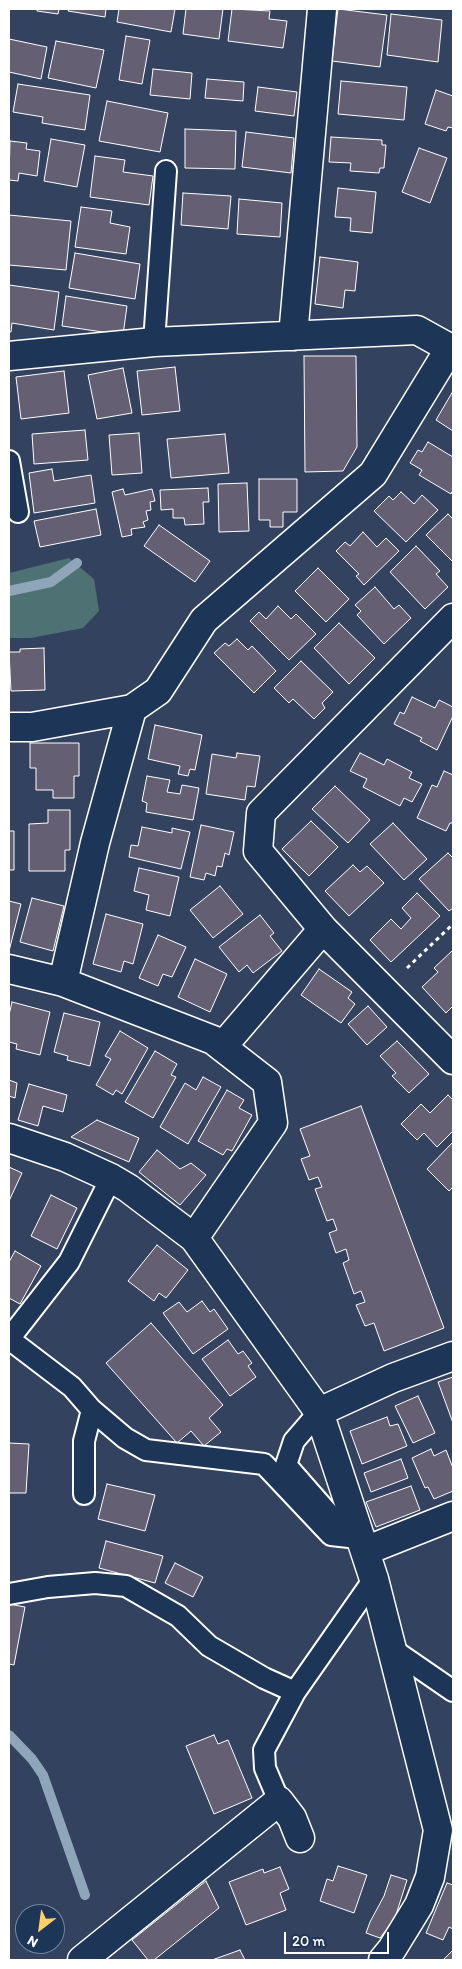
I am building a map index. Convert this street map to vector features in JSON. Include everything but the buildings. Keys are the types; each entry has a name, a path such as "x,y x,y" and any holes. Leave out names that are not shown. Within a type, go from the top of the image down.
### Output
{"street":[{"path":"293,336 322,9"},
{"path":"9,356 154,342 417,330 452,349 373,474 204,620 158,691 132,709 32,727 9,727"},
{"path":"453,618 261,813 258,851 323,929 453,1060"},
{"path":"63,982 95,843 132,709"},
{"path":"222,1047 323,929"},
{"path":"9,970 63,982 214,1040 267,1082 273,1123 194,1238"},
{"path":"9,1138 65,1156 111,1178 128,1188 194,1238 319,1412 357,1544 374,1579 438,1830 430,1877 418,1905 392,1950 383,1960"},
{"path":"319,1412 393,1378 453,1356"},
{"path":"357,1544 453,1516"},
{"path":"82,1960 279,1801 292,1818 300,1838"}],"lane":[{"path":"154,342 166,171"},
{"path":"9,461 18,512"},
{"path":"111,1178 70,1262 13,1326 9,1339 72,1387 92,1410 125,1438 146,1450 264,1464 331,1535 357,1544"},
{"path":"84,1494 84,1441 92,1410"},
{"path":"264,1464 294,1441 319,1412"},
{"path":"294,1441 286,1465 357,1544"},
{"path":"279,1801 265,1768 264,1750 295,1692 374,1579"},
{"path":"9,1594 48,1586 95,1583 126,1586 178,1616 209,1646 264,1678 295,1692"},
{"path":"392,1649 453,1691"}],"path":[{"path":"385,990 453,924"}],"green space":[{"path":"69,558 94,579 99,611 83,628 31,638 9,638 9,573"}],"waterway":[{"path":"9,591 51,582 77,563"},
{"path":"9,1735 32,1759 43,1775 85,1895"}]}
